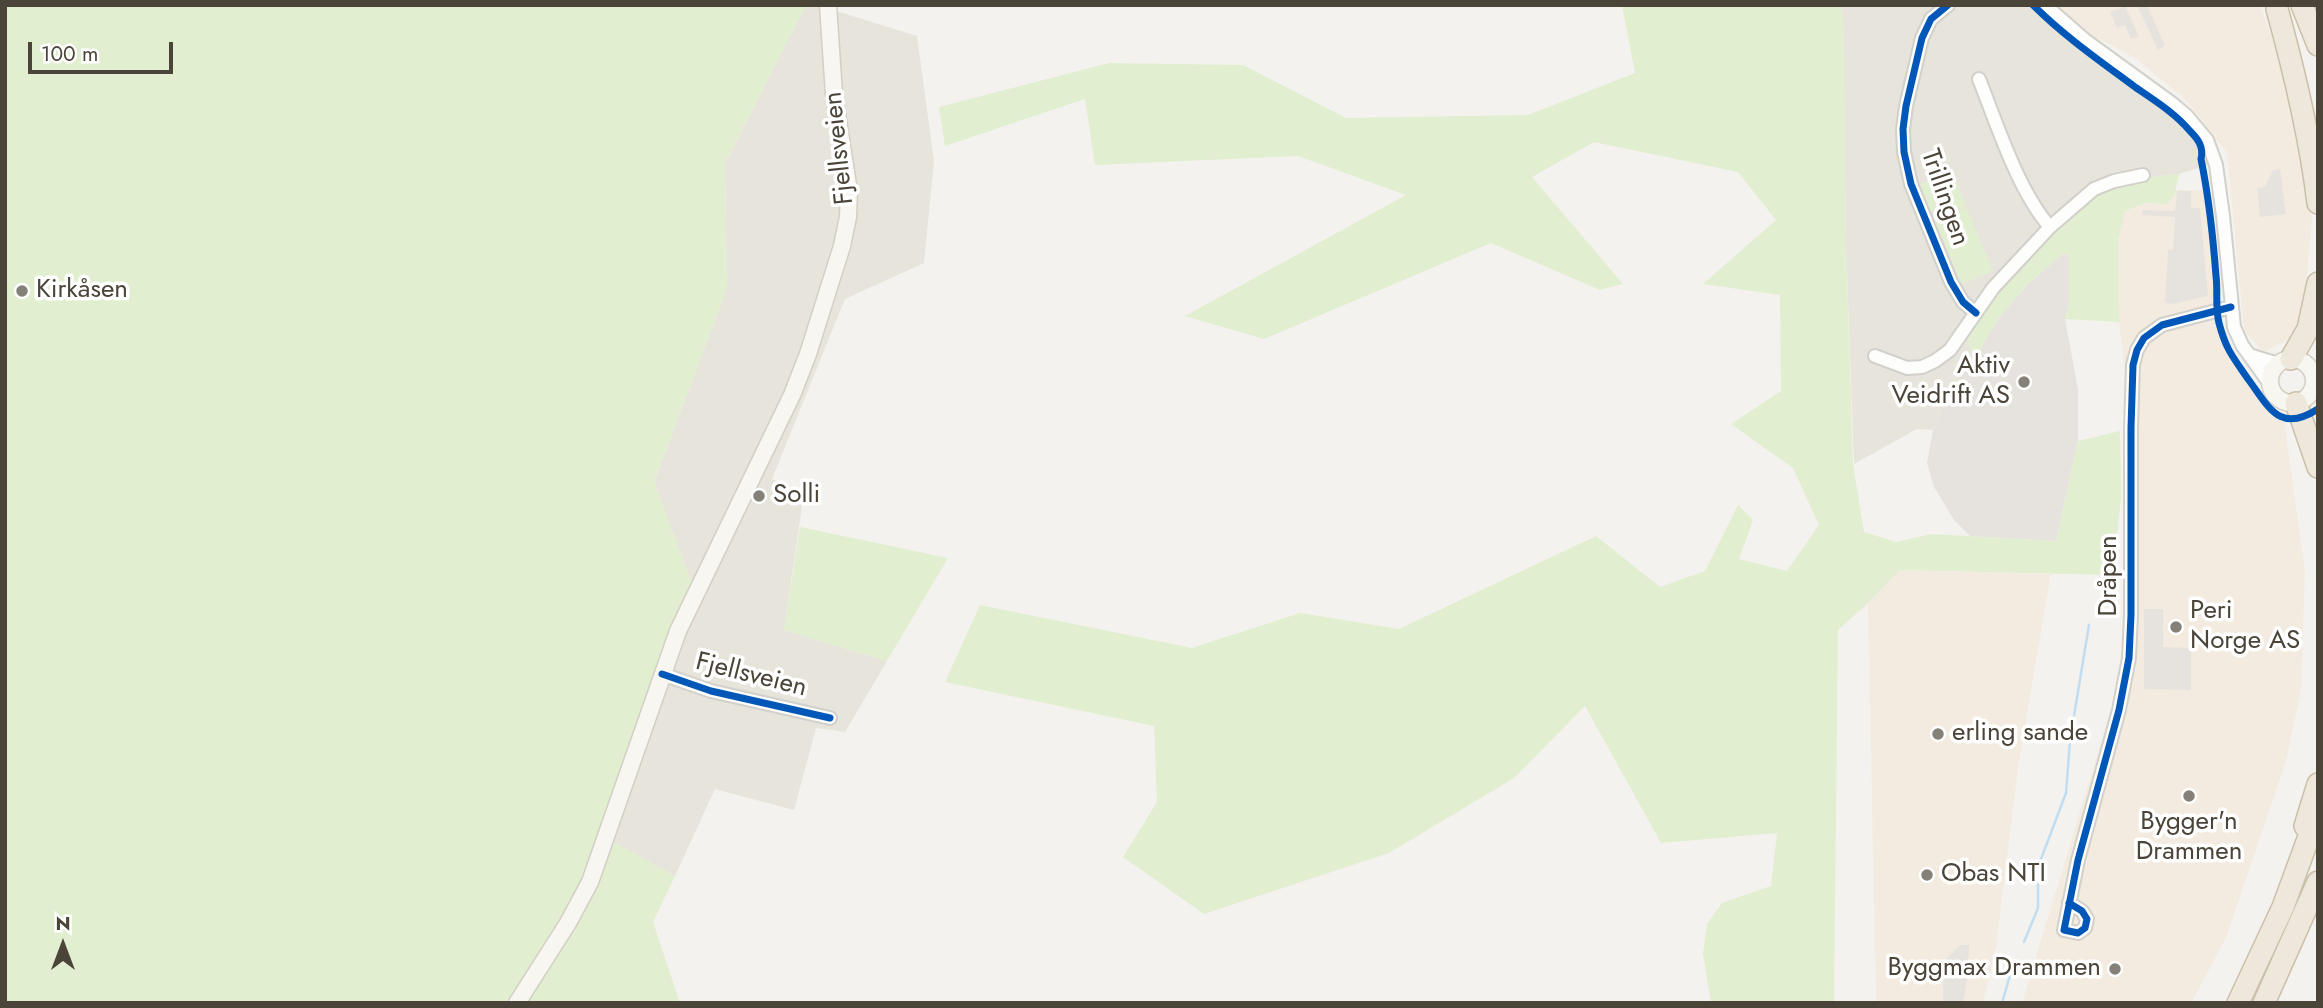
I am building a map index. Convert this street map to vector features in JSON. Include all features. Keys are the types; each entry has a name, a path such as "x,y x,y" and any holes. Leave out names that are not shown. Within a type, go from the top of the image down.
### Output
{"highway":[{"path":"2302,5 2315,34"},
{"path":"2276,7 2318,115"},
{"path":"2276,7 2300,90 2318,203"},
{"path":"2284,362 2308,329 2318,283"},
{"path":"2309,395 2318,467"},
{"path":"2297,872 2300,838 2318,784"},
{"path":"2238,1003 2297,872 2318,812"},
{"path":"2264,1003 2318,882"}],"main road":[{"name":"Fjellsveien","path":"517,1003 590,882 678,631 792,395 808,354 845,233 849,191 834,94 828,5"},
{"path":"2301,360 2315,371 2315,383 2309,395 2279,399 2270,384 2271,373 2284,362 2301,360"}],"street":[{"path":"2045,5 2085,40 2173,104 2207,140 2219,180 2231,307 2238,338 2270,384"},
{"name":"Trillingen","path":"1942,7 1927,26 1914,67 1903,129 1904,152 1911,184 1951,282 1962,302 1976,313"},
{"path":"1979,79 2022,181 2039,214 2050,227"},
{"path":"1875,356 1908,368 1929,365 1950,350 1993,288 2050,227 2094,189 2113,181 2143,175"},
{"name":"Dråpen","path":"2069,903 2119,710 2129,658 2132,385 2137,350 2144,338 2162,325 2231,307"},
{"path":"2249,355 2284,362"},
{"name":"Fjellsveien","path":"662,674 711,691 830,718"}],"shaded area":[{"path":"806,5 817,5 917,36 934,161 924,263 845,299 772,479 804,493 784,630 887,661 845,732 816,728 794,810 715,789 675,876 608,840 697,598 654,482 727,288 725,163"},
{"path":"1840,5 2029,5 2038,15 2166,105 2194,128 2204,144 2208,165 2179,174 2152,177 2014,272 1968,336 1975,359 1949,390 1933,430 1917,429 1854,464 1846,245 1843,18"},
{"path":"2057,5 2260,5 2278,55 2312,218 2304,307 2295,336 2263,352 2244,330 2227,153 2186,100 2135,58 2100,39 2096,40 2078,28"},
{"path":"2137,5 2147,5 2165,46 2158,50"},
{"path":"2125,6 2139,36 2131,39 2125,25 2117,28 2110,12"},
{"path":"2280,169 2286,214 2260,217 2257,188 2265,187 2273,170"},
{"path":"2175,190 2204,190 2216,295 2216,323 2220,340 2229,359 2268,412 2284,421 2305,570 2301,691 2286,761 2226,938 2191,1003 2022,1003 2112,706 2122,656 2127,385 2119,322 2118,240 2125,211 2145,203 2166,204 2174,197"},
{"path":"2177,191 2191,191 2191,208 2200,208 2208,296 2173,304 2165,303 2168,250 2173,250 2175,217 2142,215 2143,210 2175,211"},
{"path":"2064,253 2069,256 2069,303 2065,319 2078,389 2078,441 2056,541 1970,536 1954,520 1934,487 1927,463 1933,430 1949,390 1975,359 1997,320 2028,284"},
{"path":"1900,570 2051,574 2019,761 1996,947 1983,1003 1876,1003 1868,603"},
{"path":"2144,609 2163,609 2163,647 2191,648 2191,690 2144,689"},
{"path":"1960,945 1969,945 1963,1003 1943,1003 1943,962"}],"green space":[{"path":"5,5 806,5 725,163 727,288 654,482 697,598 608,839 675,876 653,922 680,1003 5,1003"},
{"path":"1622,5 1840,5 1843,17 1846,245 1853,464 1864,532 1896,542 1932,534 2056,541 2078,441 2120,431 2121,497 2113,575 1900,570 1838,630 1834,1003 1711,1003 1703,954 1707,924 1722,903 1771,886 1777,833 1661,843 1585,706 1514,778 1389,853 1204,914 1123,857 1157,802 1154,726 945,682 980,605 1192,648 1300,613 1399,629 1596,536 1660,587 1705,571 1738,505 1753,520 1739,559 1787,571 1819,525 1793,468 1731,424 1781,391 1780,295 1703,284 1776,220 1738,172 1594,142 1532,177 1623,284 1600,290 1491,243 1264,339 1185,316 1406,195 1298,156 1095,165 1085,99 945,146 939,107 1109,63 1243,65 1346,118 1528,115 1635,73"},
{"path":"1952,171 1966,206 1942,215 1939,208 1929,212 1918,185"},
{"path":"2179,174 2174,197 2166,204 2145,203 2125,211 2118,240 2119,322 2065,319 2069,303 2069,256 2064,253 2028,284 1997,320 1975,359 1968,336 2014,272 2095,192 2113,185"},
{"path":"1966,207 1993,271 1962,284 1935,220"},
{"path":"800,527 948,558 887,661 784,630"}],"waterway":[{"path":"2024,942 2038,908 2038,867 2066,793 2070,740 2089,625"},
{"path":"2002,1003 2011,972"}],"cycle path":[{"path":"1948,5 1931,19 1922,38 1906,106 1904,152 1911,184 1951,282 1963,302 1976,313"},
{"path":"2033,5 2082,48 2171,113 2198,140 2202,151 2212,232 2218,317 2227,347 2262,399 2276,414 2294,419 2318,409"},
{"path":"2069,903 2082,911 2087,919 2085,928 2078,933 2064,930 2078,860 2119,710 2129,658 2131,428 2133,365 2137,350 2144,338 2162,325 2231,307"},
{"path":"662,674 711,691 830,718"}],"place":[{"name":"Kirkåsen","path":"22,291"},
{"name":"Aktiv Veidrift AS","path":"2024,382"},
{"name":"Solli","path":"759,496"},
{"name":"Peri Norge AS","path":"2176,627"},
{"name":"erling sande","path":"1938,734"},
{"name":"Bygger'n Drammen","path":"2189,796"},
{"name":"Obas NTI","path":"1927,875"},
{"name":"Byggmax Drammen","path":"2115,969"}]}
